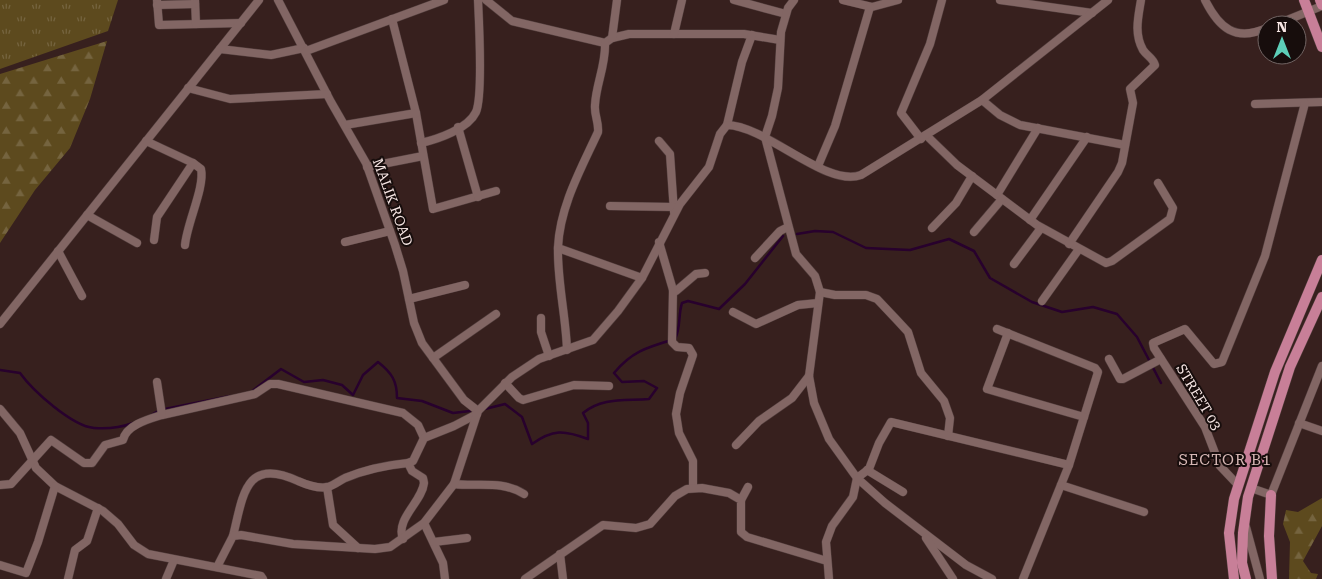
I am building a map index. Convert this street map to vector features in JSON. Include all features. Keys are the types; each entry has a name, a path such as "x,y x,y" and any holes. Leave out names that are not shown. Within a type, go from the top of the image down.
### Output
{"main road":[{"path":"1304,0 1322,47"},
{"path":"1320,0 1322,6"},
{"path":"1234,579 1229,533 1238,485 1275,372 1322,260"},
{"path":"1246,579 1242,563 1245,520 1250,488 1290,367 1322,297"},
{"path":"1270,495 1269,536 1272,579"}],"street":[{"path":"0,324 258,0"},
{"name":"MALIK ROAD","path":"278,0 367,167 403,270 414,323 422,343 464,400 478,412"},
{"path":"220,49 230,52 271,55 305,49 444,0"},
{"path":"421,143 442,138 473,116 478,106 478,0"},
{"path":"486,0 512,21 609,41 629,34 752,35 780,40"},
{"path":"567,350 558,248 566,203 598,132 595,106 617,0"},
{"path":"674,34 682,0"},
{"path":"734,0 786,14"},
{"path":"794,0 786,14 780,40 778,88 765,137 796,254 812,271 820,292 809,376 814,403 828,439 857,478 966,565 992,579"},
{"path":"843,0 870,7 898,0"},
{"path":"942,0 930,44 901,113 924,137 1030,220 1099,261 1112,261 1170,219 1172,208 1158,183"},
{"path":"1000,0 1092,13"},
{"path":"727,125 765,137 818,166 852,178 924,137 982,100 1108,0"},
{"path":"1069,244 1118,172 1126,145 1133,103 1130,89 1155,65 1144,52 1138,35 1136,25 1141,0"},
{"path":"1205,0 1215,19 1224,29 1257,33"},
{"path":"196,24 195,2 157,2 158,25 241,23"},
{"path":"1299,15 1322,6"},
{"path":"818,166 835,126 870,7"},
{"path":"392,19 416,113 433,209 496,191"},
{"path":"218,567 233,536 239,506 254,477 264,472 275,472 310,485 328,487 360,473 408,464 413,461 424,438 454,426 478,412 505,383 539,359 593,340 618,311 642,278 674,210 709,167 720,134 727,125 742,62 752,35"},
{"path":"188,88 230,99 327,94"},
{"path":"982,100 1012,122 1126,145"},
{"path":"1255,104 1322,102"},
{"name":"STREET 03","path":"1238,485 1220,466 1205,427 1155,363 1155,342 1185,329 1214,364 1222,362 1264,256 1305,103"},
{"path":"345,125 416,113"},
{"path":"458,127 478,197"},
{"path":"974,232 999,197 1038,128"},
{"path":"1030,220 1087,137"},
{"path":"146,141 201,169 201,183 187,227 184,245"},
{"path":"660,141 670,154 674,210"},
{"path":"367,167 423,156"},
{"path":"154,240 157,217 192,164"},
{"path":"932,228 956,204 972,176"},
{"path":"610,206 674,210"},
{"path":"87,215 137,243"},
{"path":"755,258 780,231 788,227"},
{"path":"1014,264 1042,228"},
{"path":"345,242 390,231"},
{"path":"659,242 672,290 672,340 677,347 689,348 693,355 680,393 676,414 679,433 693,461 693,488"},
{"path":"558,248 642,278"},
{"path":"1042,301 1079,250"},
{"path":"58,251 82,296"},
{"path":"672,290 676,291 696,274 706,274"},
{"path":"409,299 465,285"},
{"path":"820,292 835,295 866,295 877,299 900,324 909,336 920,373 944,401 950,423 948,436"},
{"path":"733,312 756,324 798,305 818,303"},
{"path":"433,358 496,314"},
{"path":"540,318 541,332 548,356"},
{"path":"997,329 1094,368 1098,372 1069,465 1023,579"},
{"path":"1008,333 987,388 1084,417"},
{"path":"1109,359 1120,379 1132,376 1155,363"},
{"path":"1250,488 1270,495 1322,366"},
{"path":"736,445 759,421 792,398 809,376"},
{"path":"157,382 162,411"},
{"path":"505,383 523,400 574,385 609,386"},
{"path":"0,485 10,484 51,440 84,463 92,463 105,445 123,440 124,434 134,426 162,411 255,394 270,384 278,384 403,413 418,425 424,438"},
{"path":"0,409 20,433 36,468 55,486 98,508 118,524 134,545 148,554 218,567 233,576 261,576 263,579"},
{"path":"233,536 241,535 293,544 358,548 390,547 424,523 454,484 478,412"},
{"path":"829,579 826,542 832,526 854,497 857,478 867,470 879,442 891,422 1069,465"},
{"path":"1299,422 1322,431"},
{"path":"403,539 401,533 404,522 424,486 423,478 412,470 408,464"},
{"path":"867,470 903,492"},
{"path":"454,484 471,486 500,484 524,494"},
{"path":"1061,485 1144,512"},
{"path":"0,565 26,573 38,542 55,486"},
{"path":"328,487 333,525 358,548"},
{"path":"748,487 741,500 741,532 747,537 827,562"},
{"path":"525,579 603,525 636,528 650,524 675,496 686,489 693,488 729,493 741,500"},
{"path":"68,579 75,550 87,541 98,508"},
{"path":"1245,520 1260,579"},
{"path":"424,523 443,563 446,579"},
{"path":"920,530 953,579"},
{"path":"434,542 467,538"},
{"path":"560,554 563,579"},
{"path":"166,579 174,560"}],"green space":[{"path":"0,0 118,0 108,31 0,69"},
{"path":"107,41 90,99 70,148 35,190 0,243 0,74"},
{"path":"1322,498 1322,526 1303,561 1311,573 1318,574 1316,579 1289,579 1290,542 1283,524 1286,510 1298,512"}],"waterway":[{"path":"797,234 815,231 833,232 866,248 910,250 949,239 974,251 990,278 1032,302 1062,312 1093,307 1117,314 1137,337 1161,383"},
{"path":"485,409 505,404 522,417 532,444 539,439 559,432 588,439 588,423 583,413 598,404 606,402 649,399 657,388 644,381 622,382 614,373 627,360 641,351 675,339 682,303 688,301 719,309 745,284 783,236"},
{"path":"251,392 281,369 304,382 323,380 342,385 353,395 363,375 378,362 393,378 397,398 422,401 453,413 470,411"},
{"path":"0,370 20,373 54,407 85,426 109,428 133,423"},
{"path":"151,415 160,410 230,396"}],"district":[{"name":"SECTOR B1","path":"1225,460"}]}
